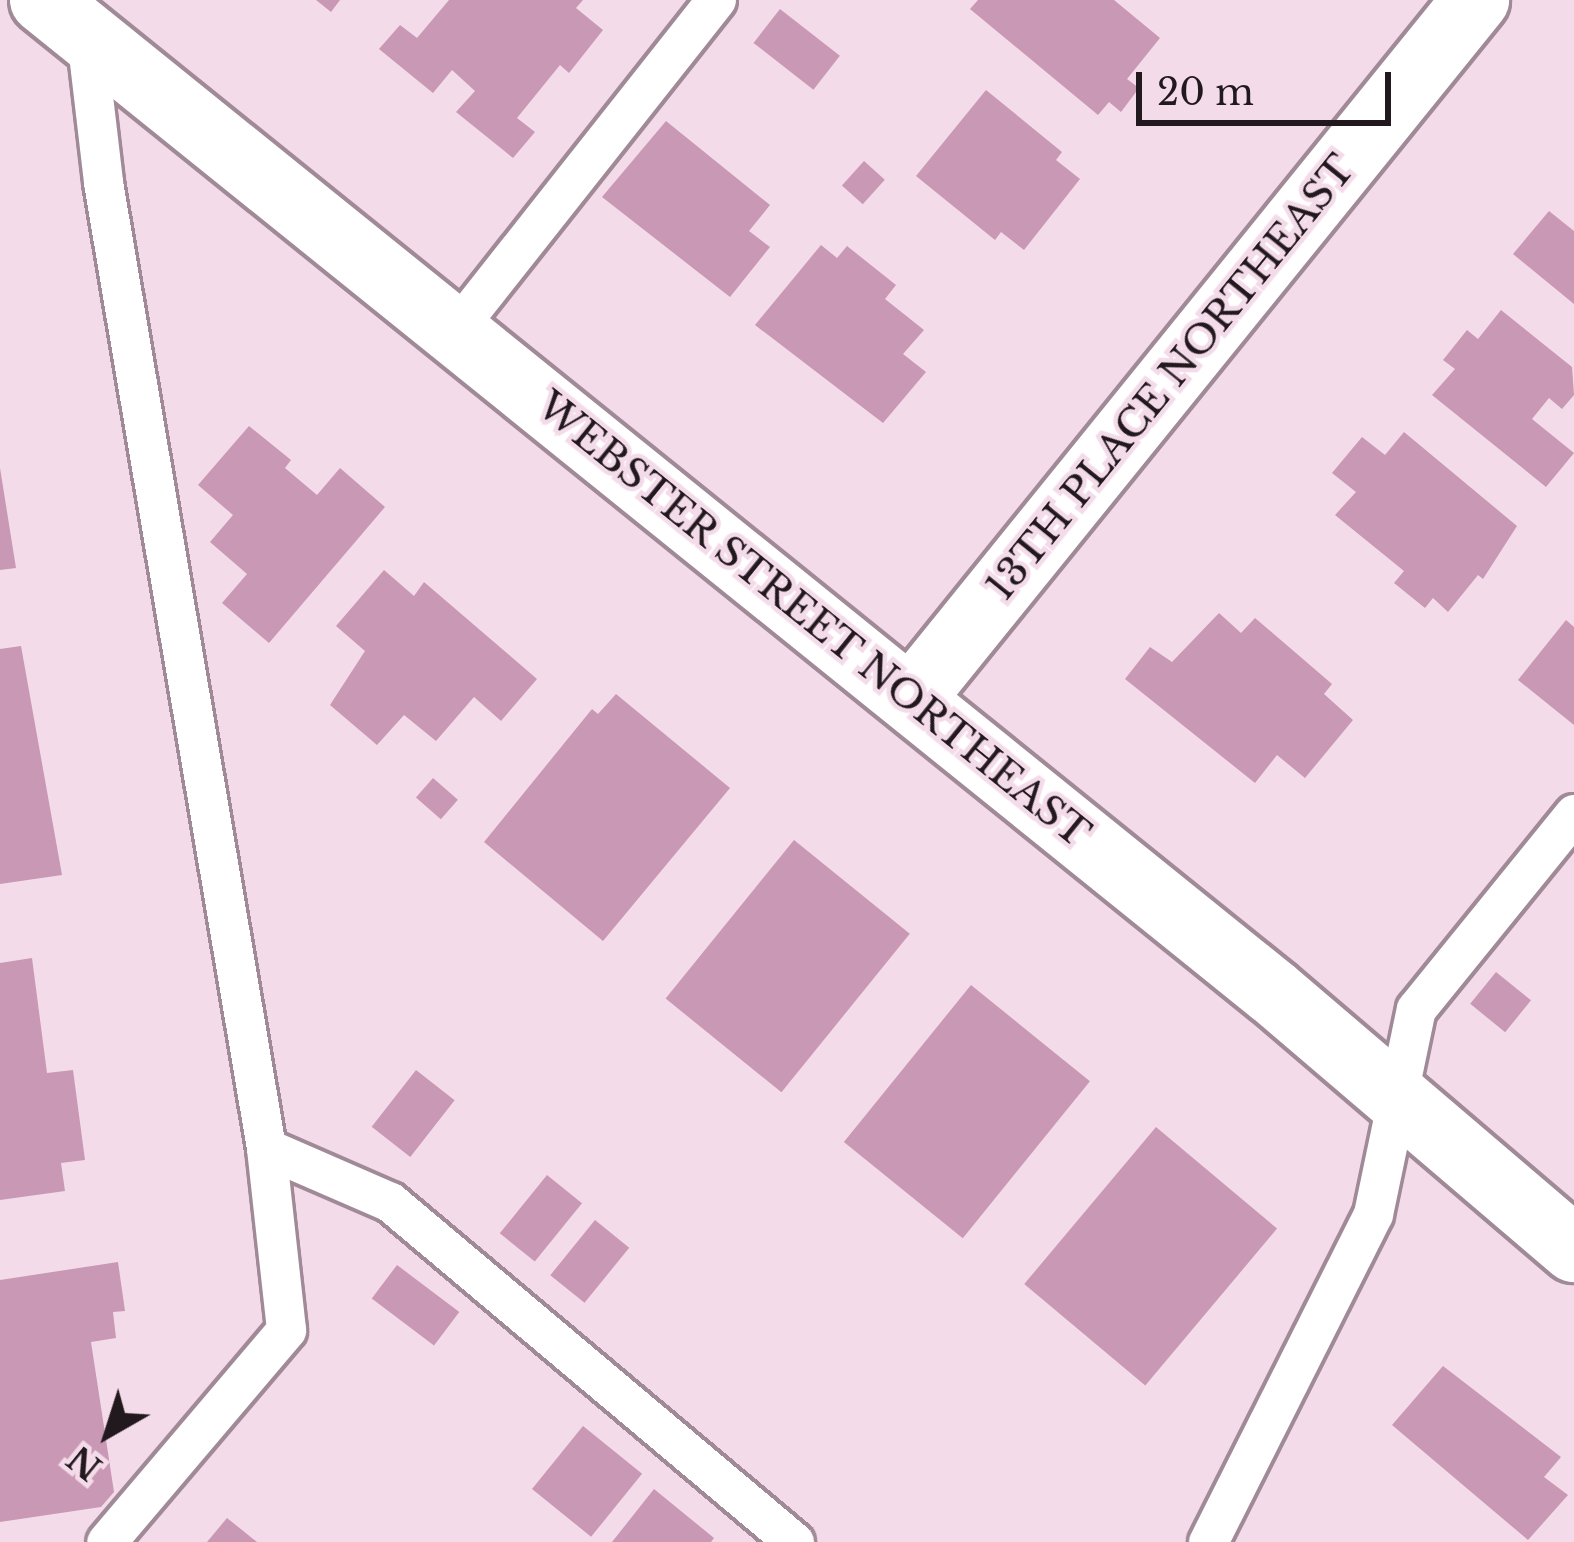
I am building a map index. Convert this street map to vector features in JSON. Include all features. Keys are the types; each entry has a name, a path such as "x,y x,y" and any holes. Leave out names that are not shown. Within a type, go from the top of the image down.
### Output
{"street":[{"name":"13TH PLACE NORTHEAST","path":"911,699 1476,0"},
{"name":"WEBSTER STREET NORTHEAST","path":"72,11 1574,1249"}],"lane":[{"path":"455,330 716,0"},
{"path":"72,11 266,1148 286,1330 106,1542"},
{"path":"1208,1542 1373,1214 1415,1009 1574,814"},
{"path":"266,1148 390,1202 794,1542"}],"building":[{"path":"316,0 340,0 331,12"},
{"path":"449,0 583,0 576,8 603,30 569,73 560,65 517,118 535,132 513,158 456,112 475,91 452,70 433,93 379,49 400,25 417,38"},
{"path":"978,0 1114,0 1160,38 1127,79 1139,88 1121,112 1109,102 1098,115 970,9"},
{"path":"780,9 840,56 813,90 754,43"},
{"path":"986,90 1062,152 1056,160 1080,179 1024,250 1001,232 995,240 916,176"},
{"path":"666,121 770,205 749,231 770,247 730,297 602,197"},
{"path":"864,161 885,180 863,204 842,186"},
{"path":"1549,211 1574,231 1574,304 1513,254"},
{"path":"821,245 837,258 847,246 896,285 885,299 924,330 903,354 926,372 883,423 755,325"},
{"path":"1501,310 1572,367 1574,395 1562,409 1549,398 1532,419 1574,453 1546,487 1432,395 1455,369 1443,360 1467,330 1478,339"},
{"path":"249,426 291,460 285,468 317,495 340,468 385,507 269,643 222,603 247,574 210,542 233,515 198,485"},
{"path":"1404,432 1517,526 1483,579 1478,575 1448,612 1433,598 1425,608 1394,583 1404,571 1335,515 1356,492 1332,473 1362,437 1385,455"},
{"path":"0,468 16,568 0,570"},
{"path":"384,570 414,596 424,582 537,679 501,721 474,697 436,741 404,715 377,745 330,705 365,651 336,626"},
{"path":"1219,613 1241,633 1255,618 1332,684 1324,694 1353,720 1305,778 1277,755 1255,783 1125,679 1150,647 1172,662"},
{"path":"1566,620 1574,627 1574,725 1518,680"},
{"path":"21,646 62,875 0,884 0,649"},
{"path":"616,694 730,788 603,941 484,842 592,709 598,714"},
{"path":"433,778 458,800 441,819 416,798"},
{"path":"794,840 910,934 781,1092 666,999"},
{"path":"32,958 47,1073 73,1070 85,1160 61,1163 65,1191 0,1200 0,963"},
{"path":"1496,972 1531,1000 1505,1032 1470,1004"},
{"path":"971,985 1090,1081 963,1238 844,1142"},
{"path":"416,1070 455,1100 410,1157 372,1127"},
{"path":"1156,1127 1277,1229 1145,1386 1024,1284"},
{"path":"547,1175 582,1203 535,1262 500,1233"},
{"path":"595,1220 629,1248 585,1303 550,1275"},
{"path":"118,1262 125,1311 113,1312 116,1338 91,1342 114,1492 101,1507 0,1522 0,1280"},
{"path":"397,1265 459,1312 434,1345 372,1299"},
{"path":"1443,1366 1561,1457 1544,1477 1568,1495 1528,1540 1392,1425"},
{"path":"583,1426 642,1474 591,1537 532,1489"},
{"path":"654,1489 714,1538 711,1542 612,1542"},
{"path":"227,1518 257,1542 207,1542"}]}
